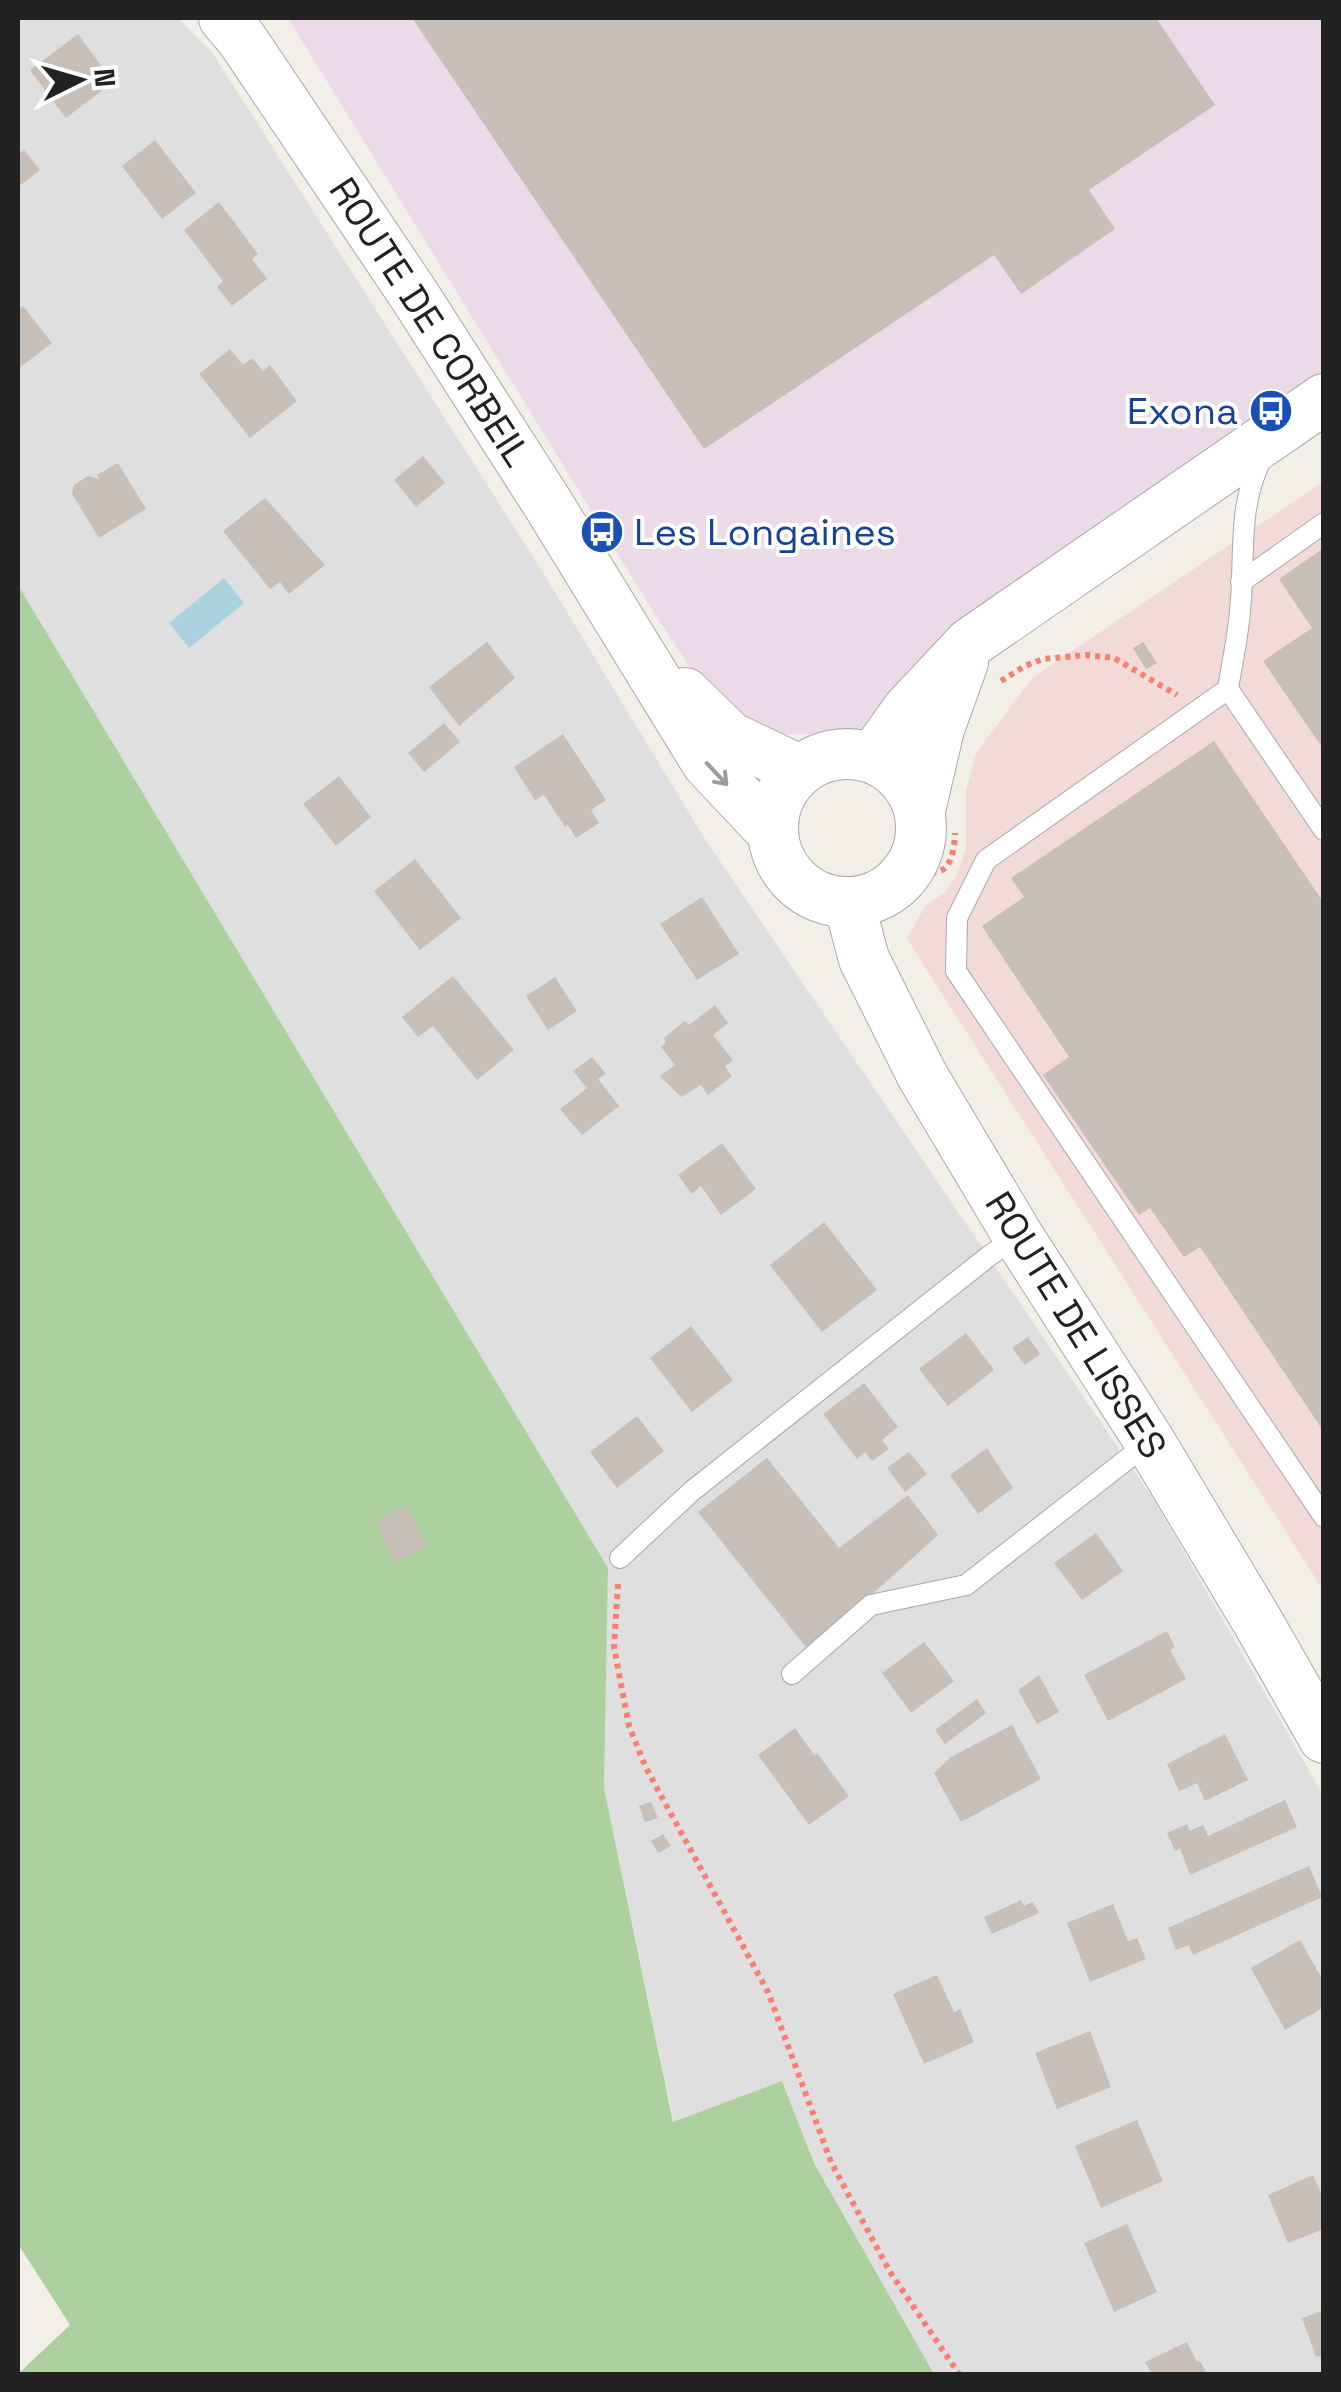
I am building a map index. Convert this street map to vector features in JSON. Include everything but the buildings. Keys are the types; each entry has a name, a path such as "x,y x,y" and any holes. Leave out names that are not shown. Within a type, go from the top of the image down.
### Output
{"street":[{"name":"ROUTE DE CORBEIL","path":"224,18 414,295 707,763 772,832"},
{"path":"873,758 908,709 970,644 1324,399"},
{"name":"ROUTE DE CORBEIL","path":"626,634 730,737 800,770"},
{"path":"920,810 910,788 894,770 873,758 848,753 822,758 800,770 784,788 775,809 772,832 789,875 826,900 849,903 874,898 926,868 920,810 939,729 970,644"},
{"name":"ROUTE DE LISSES","path":"849,903 864,959 922,1075 1018,1236 1150,1442 1324,1738"}],"lane":[{"path":"1276,432 1252,476 1243,524 1241,608 1228,689 1324,830"},
{"path":"1241,582 1324,523"},
{"path":"1228,689 986,860 957,918 956,971 1324,1518"},
{"path":"620,1558 692,1490 1018,1236"},
{"path":"792,1674 871,1605 966,1586 1150,1442"}],"path":[{"path":"1001,681 1044,659 1087,655 1114,658 1203,707"},
{"path":"620,1558 614,1647 630,1726 646,1768 768,1992 831,2162 890,2272 959,2374"}],"shaded area":[{"path":"18,18 178,18 212,52 539,566 705,839 1157,1505 1306,1765 1323,1796 1323,2374 934,2374 814,2163 782,2081 674,2123 604,1788 608,1568 18,585"},
{"path":"288,18 1323,18 1323,395 867,730 786,734 748,723 701,684 654,613"},
{"path":"1323,482 1323,1590 907,939 925,906 944,893 958,873 966,848 966,791 976,753 1032,678"}],"green space":[{"path":"18,585 608,1568 604,1788 673,2122 782,2081 814,2163 934,2374 18,2374 70,2325 18,2244"}],"water":[{"path":"224,578 244,603 189,648 169,623"}],"place":[{"name":"Exona","path":"1271,411"},
{"name":"Les Longaines","path":"602,532"}]}
